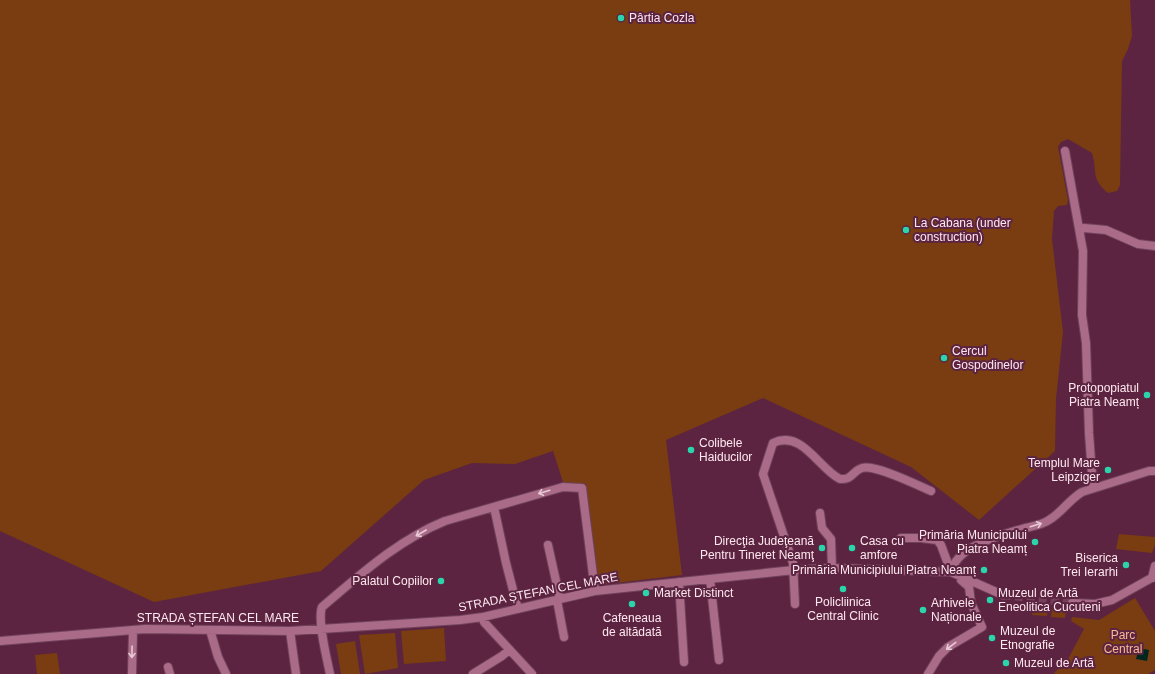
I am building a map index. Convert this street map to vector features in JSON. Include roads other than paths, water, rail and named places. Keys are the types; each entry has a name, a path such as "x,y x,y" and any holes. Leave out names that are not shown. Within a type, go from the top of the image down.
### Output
{"street":[{"path":"1065,151 1083,251 1082,315 1086,343 1089,433 1093,488"},
{"path":"1084,228 1106,230 1138,244 1155,246"},
{"path":"795,604 793,563 763,474 773,443 778,441 786,441 805,448 840,480 846,480 862,468 871,469 887,473 931,491"},
{"path":"953,570 962,554 976,545 1048,520 1075,496 1082,492 1149,471 1155,471"},
{"path":"330,674 322,629 322,607 372,565 401,544 445,521 563,487 582,488 595,591"},
{"path":"494,507 518,609"},
{"path":"820,512 822,528 831,538 832,568"},
{"path":"901,538 937,540 941,545 948,564 958,578 969,586 971,603 982,627 948,647 939,656 928,674"},
{"path":"548,545 564,637"},
{"path":"1072,603 1095,604 1112,600 1153,577 1155,566"},
{"name":"STRADA ȘTEFAN CEL MARE","path":"0,641 133,630 167,629 290,631 460,620 483,617 595,591 794,570 832,568 953,570 1003,595"},
{"path":"710,579 719,660"},
{"path":"680,582 684,662"},
{"path":"483,617 484,622 532,674"},
{"path":"132,674 133,630"},
{"path":"210,630 218,657 226,674"},
{"path":"290,631 296,674"},
{"path":"473,674 509,650"}],"tunnel":[{"path":"1003,595 1072,603"}],"place":[{"name":"Pârtia Cozla","path":"621,18"},
{"name":"La Cabana (under construction)","path":"906,230"},
{"name":"Cercul Gospodinelor","path":"944,358"},
{"name":"Protopopiatul Piatra Neamț","path":"1147,395"},
{"name":"Colibele Haiducilor","path":"691,450"},
{"name":"Templul Mare Leipziger","path":"1108,470"},
{"name":"Primăria Municipului Piatra Neamț","path":"1035,542"},
{"name":"Direcţia Judeţeană Pentru Tineret Neamţ","path":"822,548"},
{"name":"Casa cu amfore","path":"852,548"},
{"name":"Biserica Trei Ierarhi","path":"1126,565"},
{"name":"Primăria Municipiului Piatra Neamț","path":"984,570"},
{"name":"Palatul Copiilor","path":"441,581"},
{"name":"Policliinica Central Clinic","path":"843,589"},
{"name":"Market Distinct","path":"646,593"},
{"name":"Muzeul de Artă Eneolitica Cucuteni","path":"990,600"},
{"name":"Cafeneaua de altădată","path":"632,604"},
{"name":"Arhivele Naționale","path":"923,610"},
{"name":"Muzeul de Etnografie","path":"992,638"},
{"name":"Muzeul de Artă","path":"1006,663"}],"park label":[{"name":"Parc Central","path":"1123,642"}]}
